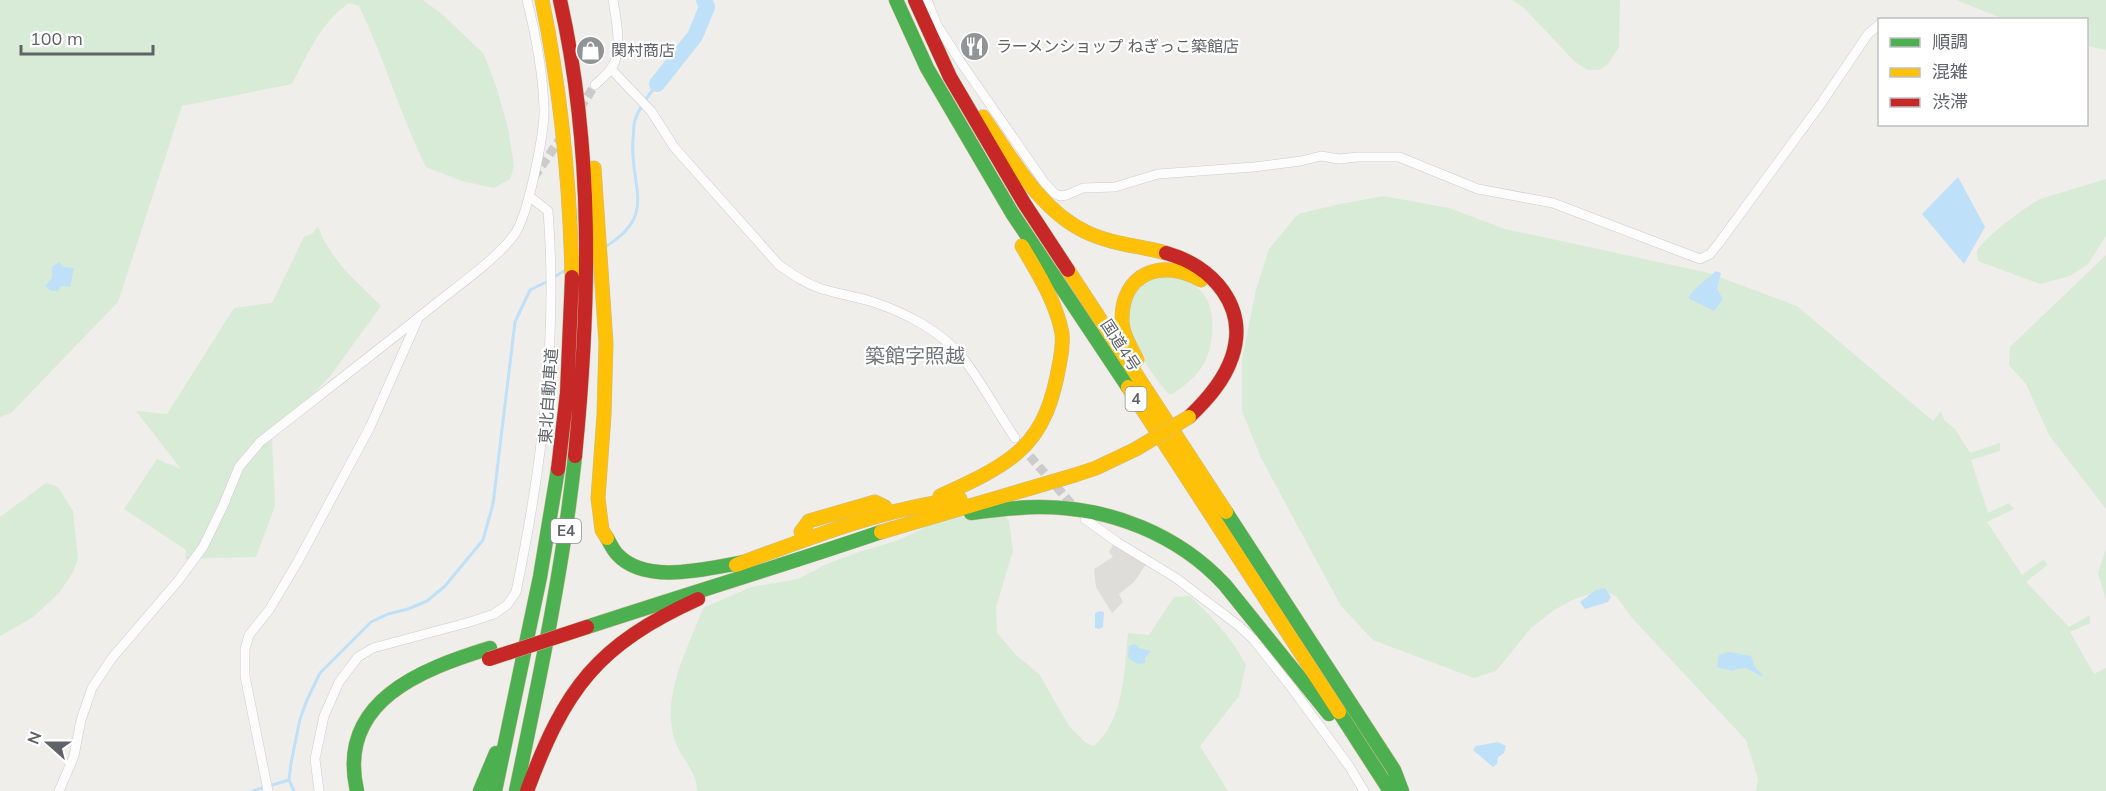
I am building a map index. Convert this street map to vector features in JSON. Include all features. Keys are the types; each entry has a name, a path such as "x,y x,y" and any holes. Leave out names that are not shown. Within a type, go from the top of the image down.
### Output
{"highway":[{"name":"東北自動車道","path":"495,791 537,595 561,447 567,378 571,278 569,185 562,116 542,0"},
{"path":"560,0 579,79 594,160 592,216 602,264 606,343 598,498 602,530 618,555 636,566 657,572 683,573 744,562"},
{"name":"国道4号","path":"896,0 927,68 1012,213 1073,302 1390,791"},
{"name":"国道4号","path":"915,0 926,12 950,77 1024,203 1394,771 1402,791"},
{"path":"357,791 353,777 355,750 362,728 378,703 402,682 423,671 754,574 910,522 923,509 993,471 1018,452 1035,433 1050,408 1058,377 1063,343 1054,311 1039,274 945,114 927,68"},
{"path":"950,77 973,103 1048,204 1074,225 1121,244 1166,252 1192,262 1211,276 1225,294 1237,329 1233,355 1222,382 1204,403 1185,413"},
{"name":"東北自動車道","path":"516,791 544,658 567,526 580,416 587,267 592,216"},
{"path":"923,509 1075,475 1096,468 1133,444 1165,434 1185,413 1218,368 1226,340 1225,321 1220,306 1211,291 1200,279 1186,271 1174,268 1159,268 1143,275 1129,289 1124,304 1122,320 1127,342 1151,385 1156,406"},
{"path":"786,546 801,532 891,509 973,513 1015,508 1053,507 1082,509 1106,514 1160,536 1194,557 1230,589 1347,737 1368,758"},
{"path":"587,622 786,546 891,509"},
{"path":"527,791 537,762 558,718 573,693 610,651 655,621 754,574"},
{"path":"368,791 363,774 365,751 374,726 389,705 416,686 489,653"},
{"path":"480,791 512,714"}],"street":[{"path":"59,791 74,756 81,720 92,688 112,658 178,581 202,547 223,506 239,467 260,442 417,319 499,251 515,234 525,214 544,110 527,0"},
{"path":"595,85 611,69 617,53 617,24 613,0"},
{"path":"927,0 926,12 1021,151 1044,182 1060,196 1083,188 1115,187 1158,174 1254,167 1321,156 1339,159 1399,157 1478,189 1553,203 1700,259 1710,254 1719,243 1820,105 1868,34 1878,26"},
{"path":"906,22 926,12"},
{"path":"611,69 651,111 674,147 780,265 798,279 813,286 874,302 897,312 944,339 975,375 1015,438"},
{"path":"319,791 315,759 324,716 339,682 358,657 373,648 494,614 507,605 516,592 539,463 552,291 548,212 529,196"},
{"path":"268,791 245,676 245,649 249,635 269,610 297,563 365,437 407,347 417,319"},
{"path":"1085,519 1188,587 1253,639 1349,766 1364,791"}],"shaded area":[{"path":"1114,543 1147,563 1134,582 1119,594 1123,602 1112,613 1096,587 1094,569 1113,557 1109,552"}],"green space":[{"path":"0,0 423,0 443,15 484,54 508,128 514,166 510,179 494,188 462,181 426,167 359,6 349,3 323,29 292,84 182,106 118,302 11,413 0,417"},
{"path":"1512,0 1620,0 1619,47 1608,64 1599,70 1588,70 1575,62 1523,7"},
{"path":"1956,0 2106,0 2106,50 2088,46 2088,18 2001,18"},
{"path":"2106,179 2106,236 2088,264 2070,276 2040,284 1978,261 1977,252 1986,240 2040,199"},
{"path":"1383,196 1449,208 1505,229 1709,273 1797,306 1933,421 1941,411 1944,420 1955,429 1970,453 2000,443 2000,451 1971,460 1988,513 2009,503 2014,509 1987,522 2022,575 2044,559 2047,565 2026,582 2069,627 2090,615 2090,623 2070,632 2094,674 2106,668 2106,791 1756,791 1758,779 1746,740 1632,618 1616,596 1602,590 1575,599 1554,610 1531,628 1496,671 1474,678 1373,640 1341,606 1261,458 1242,411 1242,360 1256,290 1269,249 1298,214"},
{"path":"318,226 336,259 381,306 331,375 272,437 275,506 256,557 185,559 186,550 124,509 157,459 181,469 136,411 167,414 234,308 272,303 304,237 313,233"},
{"path":"2106,255 2106,509 2049,435 2026,384 2009,365 2010,347"},
{"path":"1173,276 1195,286 1207,299 1212,319 1212,331 1208,353 1199,371 1185,385 1170,395 1153,375 1135,346 1128,323 1134,294 1146,279"},
{"path":"46,483 58,487 73,511 78,559 73,572 59,593 32,618 0,636 0,517"},
{"path":"957,506 995,506 1009,521 1013,551 996,607 997,633 1016,655 1039,674 1069,726 1086,743 1094,746 1112,722 1124,678 1128,633 1149,635 1174,597 1190,596 1206,612 1228,637 1246,665 1239,696 1200,746 1228,791 697,791 692,771 675,741 671,724 671,707 678,673 703,608 751,587 798,579 829,563 896,541 920,530"},
{"path":"2106,549 2106,600 2098,573"}],"water":[{"path":"1958,177 1985,227 1964,264 1922,214"},
{"path":"59,262 63,267 74,268 70,287 61,286 58,291 51,291 45,286 52,278 52,267"},
{"path":"1716,271 1721,273 1717,289 1723,299 1714,311 1688,298"},
{"path":"1605,588 1611,597 1608,602 1585,609 1580,602 1596,590"},
{"path":"1104,612 1103,627 1099,629 1095,628 1095,613"},
{"path":"1135,644 1139,648 1151,651 1145,658 1145,663 1135,663 1128,657 1129,646"},
{"path":"1729,652 1751,656 1755,667 1763,675 1746,668 1734,671 1717,667 1719,655"},
{"path":"1498,742 1506,746 1504,753 1498,757 1497,764 1493,767 1473,750 1476,746"}],"waterway":[{"path":"657,84 695,36 707,7 704,0"},
{"path":"605,247 622,235 632,223 637,211 638,199 633,156 634,125 642,106 657,84"},
{"path":"554,277 566,270"},
{"path":"294,791 289,780 300,719 320,673 371,622 427,601 445,586 483,540 493,504 515,322 530,290 548,281"},
{"path":"252,791 289,780"}],"tunnel":[{"path":"580,108 595,85"},
{"path":"534,177 563,135"},
{"path":"1021,446 1075,508"}],"traffic: fast":[{"path":"896,0 927,68 1012,213 1128,387"},
{"path":"516,791 557,582 575,456"},
{"path":"495,791 540,577 558,469"},
{"path":"971,513 1040,507 1066,508 1116,518 1164,538 1186,551 1225,585 1329,714"},
{"path":"1226,512 1394,770 1402,791"},
{"path":"587,627 881,532"},
{"path":"607,538 617,554 629,564 644,570 696,571 745,562"},
{"path":"357,791 354,760 359,734 372,712 390,694 412,679 464,656 490,648"},
{"path":"1339,712 1390,791"},
{"path":"480,791 496,753"}],"traffic: slow":[{"path":"542,0 563,138 572,277"},
{"path":"983,117 1028,182 1054,211 1086,232 1105,239 1166,253"},
{"path":"594,168 606,343 598,498 602,530 607,538"},
{"path":"940,496 989,472 1016,454 1026,445 1047,412 1058,374 1062,333 1051,299 1022,246"},
{"path":"1068,270 1226,512"},
{"path":"1137,360 1122,326 1124,304 1129,291 1137,281 1159,270 1187,273 1201,280"},
{"path":"1128,387 1339,712"},
{"path":"1136,449 1189,417"},
{"path":"881,532 1075,475 1136,449"},
{"path":"736,565 874,517 960,499"},
{"path":"801,532 809,521 875,502 885,507"}],"traffic: jam":[{"path":"560,0 579,113 586,227 584,342 575,456"},
{"path":"915,0 950,77 1024,203 1068,270"},
{"path":"1166,253 1183,259 1212,278 1223,291 1231,306 1235,321 1236,339 1229,366 1214,390 1189,417"},
{"path":"558,469 567,393 572,277"},
{"path":"527,791 556,724 571,697 589,674 634,634 663,616 698,599"},
{"path":"489,659 587,627"}],"place":[{"name":"ラーメンショップ ねぎっこ築館店","path":"975,46"},
{"name":"関村商店","path":"590,50"}],"district":[{"name":"築館字照越","path":"915,356"}]}
